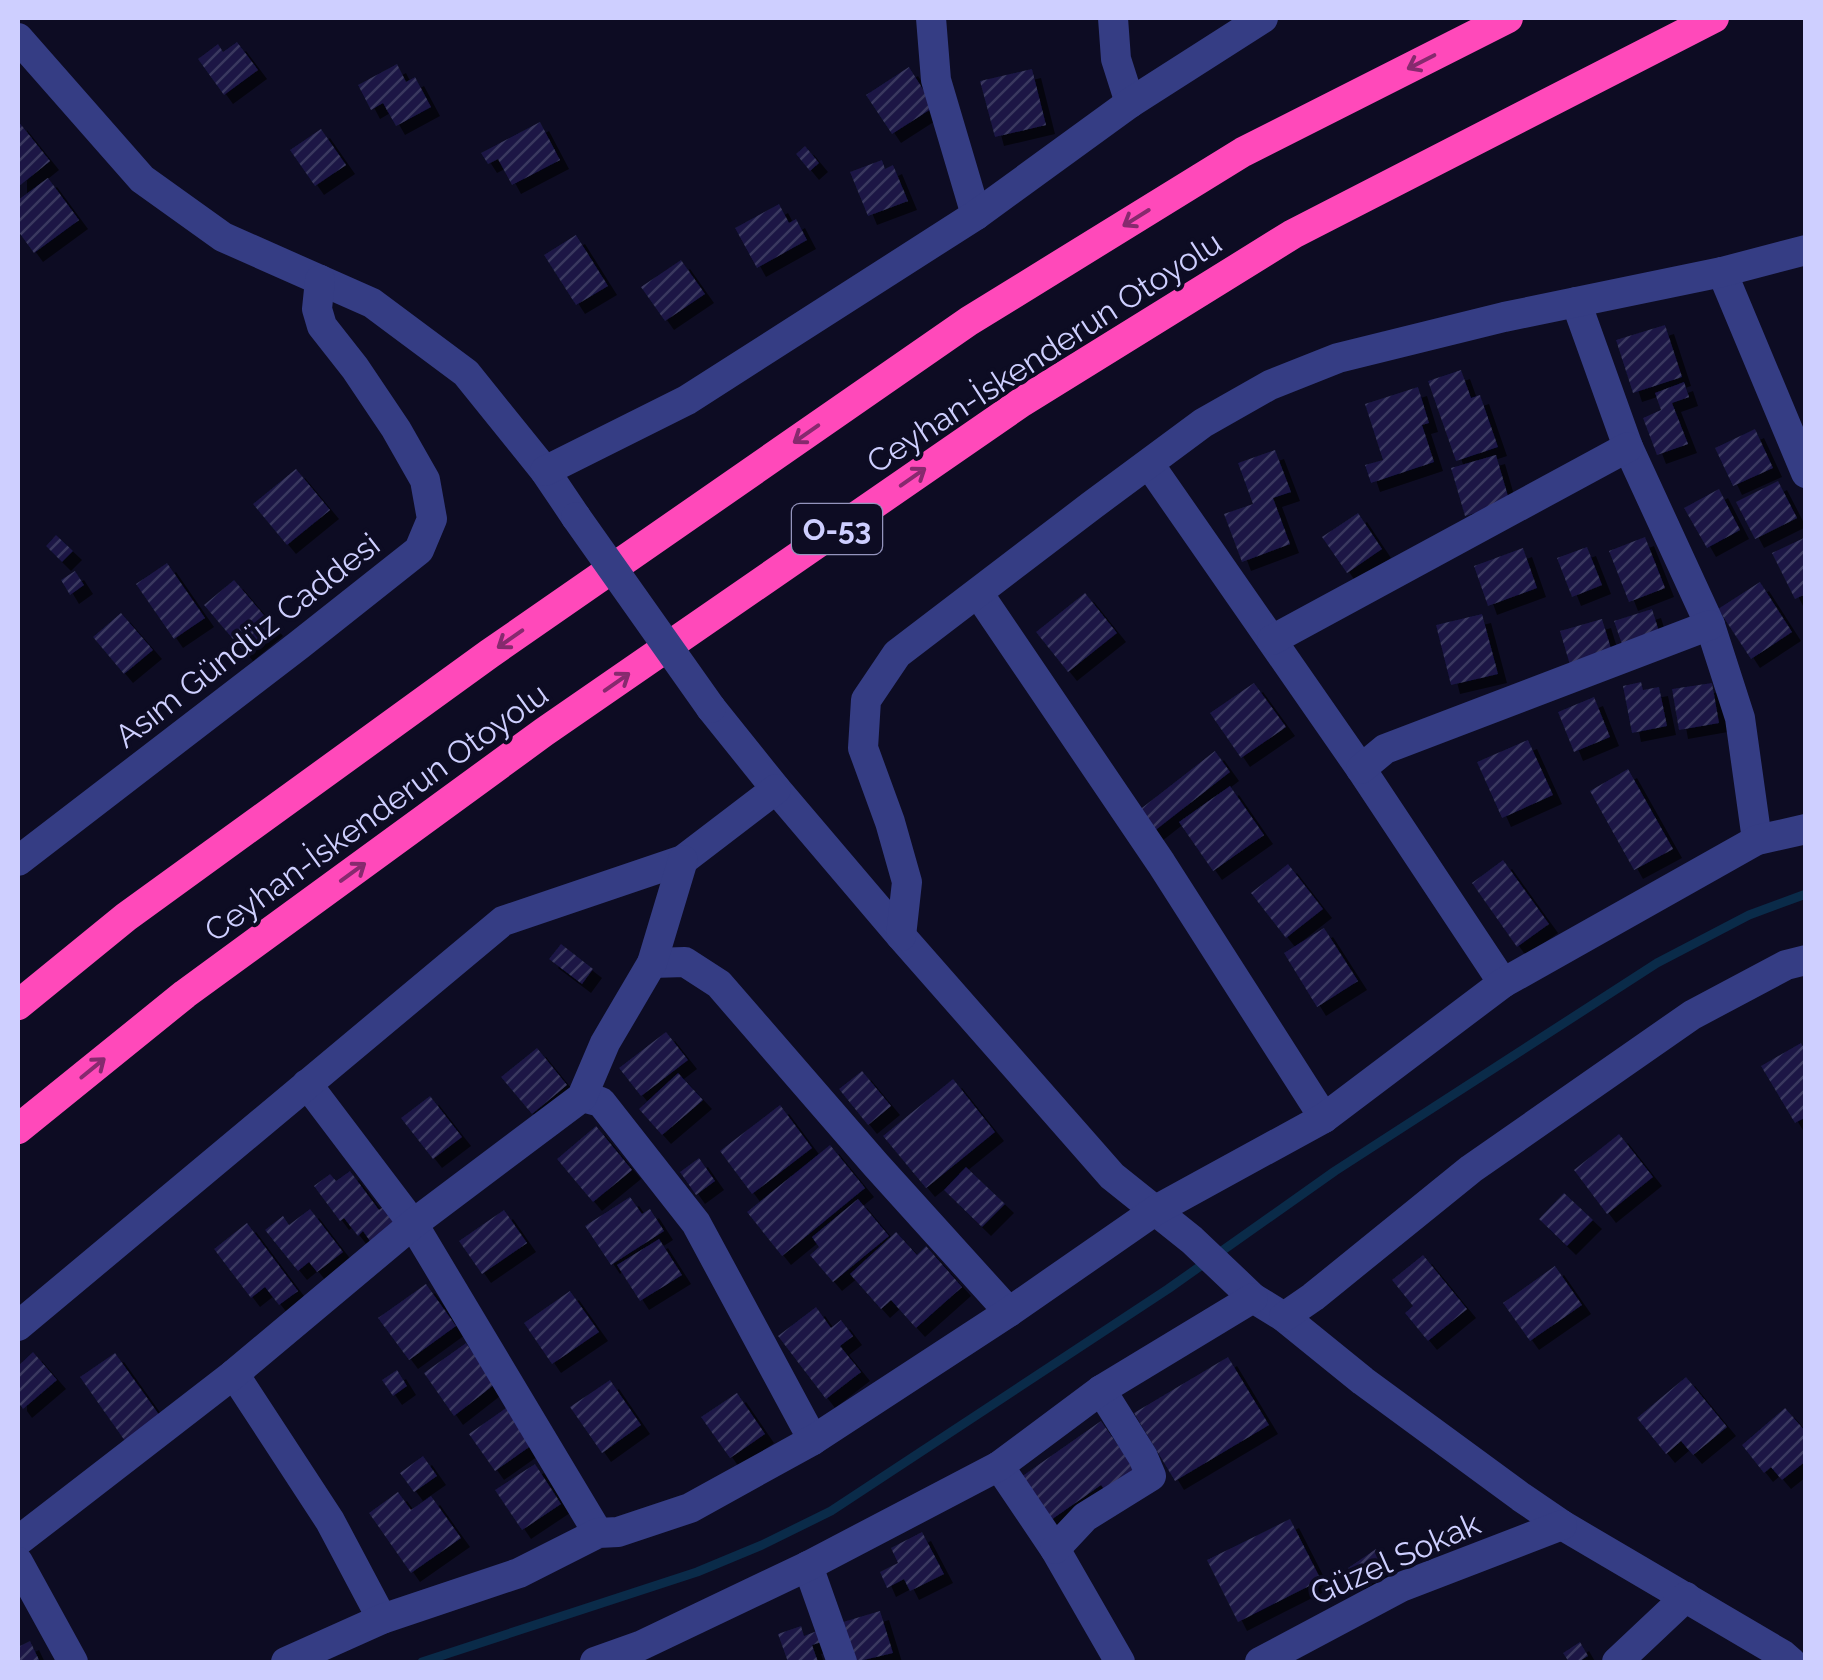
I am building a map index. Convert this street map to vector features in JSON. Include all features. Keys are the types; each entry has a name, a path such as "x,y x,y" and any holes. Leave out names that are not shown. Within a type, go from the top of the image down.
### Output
{"highway":[{"name":"Ceyhan-İskenderun Otoyolu","path":"18,1005 126,918 489,654 969,321 1243,152 1508,18"},
{"name":"Ceyhan-İskenderun Otoyolu","path":"18,1129 185,994 544,732 1022,402 1293,234 1714,18"}],"street":[{"path":"931,18 936,80 976,216"},
{"path":"1113,18 1116,59 1130,103"},
{"path":"545,470 688,400 976,216 1130,103 1262,18"},
{"path":"18,38 142,179 223,237 372,302 466,372 545,470 712,708 776,788 1112,1176 1192,1240 1253,1298 1284,1317 1520,1497 1786,1660"},
{"path":"902,936 907,882 863,748 866,700 897,654 1202,423 1270,385 1338,358 1806,250"},
{"path":"1722,272 1806,474"},
{"name":"Asım Gündüz Caddesi","path":"18,861 419,550 432,519 425,480 396,429 322,326 316,310 320,280"},
{"path":"1576,302 1628,448 1710,625 1740,718 1757,840"},
{"path":"1272,640 1628,448"},
{"path":"1149,464 1361,768 1503,983"},
{"path":"978,593 1161,864 1324,1118"},
{"path":"1361,768 1385,749 1710,625"},
{"path":"18,1326 503,922 683,860 776,788"},
{"path":"286,1662 382,1619 519,1573 598,1532 618,1532 690,1508 813,1440 1156,1210 1324,1118 1503,983 1757,840 1806,829"},
{"path":"18,1541 234,1374 413,1224 582,1097 605,1043 652,963 683,860"},
{"path":"1284,1317 1472,1170 1692,1015 1786,965 1806,960"},
{"path":"652,963 685,962 719,984 1009,1312"},
{"path":"307,1084 413,1224 598,1532"},
{"path":"582,1097 601,1102 696,1224 813,1440"},
{"path":"595,1662 640,1646 808,1566 1000,1466 1102,1390 1253,1298"},
{"path":"234,1374 330,1520 382,1619"},
{"path":"1054,1549 1085,1518 1151,1476 1144,1457 1102,1390"},
{"path":"1000,1466 1120,1662"},
{"name":"Güzel Sokak","path":"1260,1662 1401,1587 1562,1524"},
{"path":"18,1562 74,1662"},
{"path":"808,1566 842,1662"},
{"path":"1616,1662 1686,1596"}],"building":[{"path":"237,42 258,70 224,95 198,59 218,44 223,52"},
{"path":"397,64 406,82 415,77 431,107 396,126 383,103 371,110 358,85"},
{"path":"909,67 934,107 892,134 866,95"},
{"path":"1032,69 1046,125 995,137 980,81"},
{"path":"18,121 50,161 18,187"},
{"path":"540,122 560,160 512,185 498,159 488,164 481,153"},
{"path":"321,129 346,165 315,186 290,150"},
{"path":"805,146 819,163 810,171 796,154"},
{"path":"882,160 885,169 893,165 908,201 868,216 850,172"},
{"path":"48,178 79,220 34,253 18,231 18,200"},
{"path":"779,204 789,223 796,219 807,240 757,268 735,228"},
{"path":"576,235 608,286 576,305 544,255"},
{"path":"681,260 705,294 665,321 641,287"},
{"path":"1665,325 1682,377 1633,393 1616,340"},
{"path":"1461,370 1471,398 1480,395 1498,447 1456,461 1428,381"},
{"path":"1684,382 1689,397 1672,403 1688,444 1657,455 1643,418 1661,410 1655,393"},
{"path":"1418,387 1429,423 1422,425 1434,462 1371,483 1365,465 1383,460 1365,404"},
{"path":"1755,429 1773,468 1733,486 1715,448"},
{"path":"1275,450 1291,492 1273,498 1290,544 1242,562 1224,514 1253,504 1238,463"},
{"path":"1496,455 1510,503 1465,516 1451,468"},
{"path":"296,469 330,510 287,545 253,504"},
{"path":"1778,481 1797,518 1755,539 1736,502"},
{"path":"1719,489 1740,530 1707,548 1684,508"},
{"path":"1358,513 1382,549 1347,573 1322,537"},
{"path":"56,535 73,551 62,562 46,546"},
{"path":"1645,537 1665,588 1629,602 1609,551"},
{"path":"1806,537 1806,594 1795,599 1772,553"},
{"path":"1587,547 1602,585 1572,597 1557,558"},
{"path":"1523,548 1537,588 1488,606 1474,566"},
{"path":"167,563 205,618 174,639 136,584"},
{"path":"75,571 84,585 70,595 61,580"},
{"path":"234,580 274,627 244,652 204,605"},
{"path":"1760,582 1792,632 1751,659 1718,609"},
{"path":"1085,593 1117,633 1068,672 1036,632"},
{"path":"1652,609 1661,638 1624,650 1614,621"},
{"path":"121,613 153,650 124,674 93,637"},
{"path":"1482,614 1498,674 1451,685 1436,625"},
{"path":"1602,619 1612,652 1570,665 1560,631"},
{"path":"1641,682 1643,690 1659,687 1667,726 1632,733 1623,686"},
{"path":"1254,683 1286,727 1241,758 1210,713"},
{"path":"1712,683 1719,723 1679,730 1672,689"},
{"path":"1594,697 1610,737 1574,752 1558,712"},
{"path":"1528,740 1553,795 1502,818 1477,762"},
{"path":"1215,751 1230,772 1153,832 1138,811"},
{"path":"1628,769 1673,849 1634,870 1590,791"},
{"path":"1230,786 1264,835 1213,871 1179,822"},
{"path":"1503,860 1549,924 1517,947 1472,883"},
{"path":"1288,864 1323,909 1286,938 1251,893"},
{"path":"1324,928 1358,981 1317,1007 1284,953"},
{"path":"561,944 593,969 582,984 549,959"},
{"path":"666,1032 688,1060 641,1096 619,1068"},
{"path":"1801,1043 1806,1051 1806,1117 1795,1123 1761,1066"},
{"path":"537,1048 567,1085 532,1114 501,1077"},
{"path":"862,1071 891,1106 868,1125 839,1089"},
{"path":"678,1073 703,1100 662,1135 639,1109"},
{"path":"953,1079 995,1132 926,1188 883,1136"},
{"path":"430,1096 462,1137 433,1159 401,1118"},
{"path":"780,1105 812,1148 752,1194 720,1151"},
{"path":"596,1126 632,1170 593,1202 557,1159"},
{"path":"1619,1134 1653,1177 1607,1214 1574,1170"},
{"path":"830,1145 865,1188 782,1256 747,1212"},
{"path":"699,1158 715,1181 696,1195 680,1172"},
{"path":"966,1167 1005,1204 982,1227 944,1190"},
{"path":"350,1171 379,1210 386,1205 397,1220 370,1241 363,1231 358,1236 344,1218 340,1221 314,1186 330,1174 336,1181"},
{"path":"1564,1193 1593,1220 1567,1246 1539,1219"},
{"path":"630,1197 642,1214 650,1209 664,1231 611,1265 585,1226"},
{"path":"858,1199 889,1236 833,1282 810,1255 819,1247 812,1237"},
{"path":"310,1209 343,1252 317,1272 309,1262 298,1271 265,1230 283,1216 289,1225"},
{"path":"504,1210 527,1243 482,1274 459,1241"},
{"path":"247,1223 298,1291 279,1305 265,1287 251,1298 214,1249"},
{"path":"896,1232 917,1255 926,1246 962,1287 916,1328 891,1300 881,1309 850,1274"},
{"path":"659,1239 682,1275 640,1301 617,1265"},
{"path":"1423,1255 1467,1309 1428,1341 1405,1313 1413,1306 1392,1280"},
{"path":"1555,1266 1582,1305 1530,1341 1503,1303"},
{"path":"426,1284 456,1326 409,1360 378,1318"},
{"path":"570,1291 599,1332 552,1364 524,1323"},
{"path":"816,1307 831,1328 841,1320 853,1336 840,1346 861,1372 826,1399 778,1336"},
{"path":"466,1343 495,1384 454,1416 424,1373"},
{"path":"33,1352 57,1380 23,1409 18,1402 18,1366"},
{"path":"115,1353 160,1416 125,1441 80,1377"},
{"path":"1228,1357 1269,1425 1175,1481 1134,1413"},
{"path":"397,1370 407,1386 393,1396 382,1380"},
{"path":"1686,1377 1727,1427 1693,1455 1681,1441 1666,1454 1637,1418"},
{"path":"610,1380 641,1425 602,1453 570,1407"},
{"path":"737,1393 765,1434 730,1458 701,1417"},
{"path":"506,1408 532,1445 495,1471 469,1434"},
{"path":"1785,1408 1806,1432 1806,1461 1782,1480 1771,1467 1764,1473 1742,1445"},
{"path":"1101,1421 1136,1471 1106,1492 1101,1485 1051,1520 1021,1477"},
{"path":"423,1456 437,1476 414,1492 400,1473"},
{"path":"535,1464 561,1504 522,1530 495,1490"},
{"path":"398,1492 411,1510 431,1496 461,1538 411,1573 369,1513"},
{"path":"1290,1519 1321,1580 1238,1622 1207,1560"},
{"path":"922,1532 944,1574 910,1591 904,1579 887,1588 880,1572 898,1563 891,1548"},
{"path":"1376,1549 1388,1567 1359,1586 1348,1568"},
{"path":"880,1611 893,1653 855,1662 843,1622"},
{"path":"801,1626 804,1636 817,1631 821,1642 812,1645 818,1662 788,1662 778,1634"},
{"path":"30,1641 40,1662 18,1662 18,1647"},
{"path":"1580,1642 1588,1656 1569,1662 1563,1653"}],"waterway":[{"path":"422,1662 697,1572 831,1511 1168,1289 1335,1171 1657,963 1749,915 1806,894"}]}
